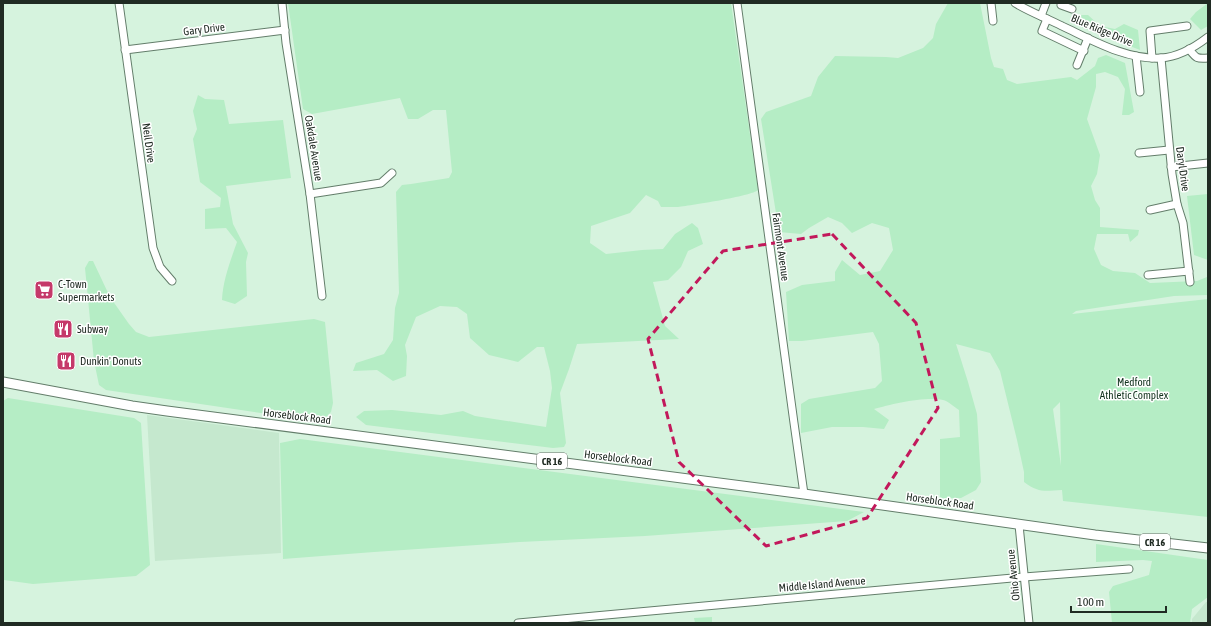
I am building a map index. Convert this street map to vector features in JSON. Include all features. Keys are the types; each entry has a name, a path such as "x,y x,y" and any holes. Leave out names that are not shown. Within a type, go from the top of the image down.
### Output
{"main road":[{"name":"Horseblock Road","path":"3,382 124,404 190,414 804,494 1020,525 1208,548"}],"street":[{"name":"Neil Drive","path":"119,3 153,248 160,267 172,281"},
{"name":"Oakdale Avenue","path":"282,3 310,194 322,296"},
{"name":"Fairmont Avenue","path":"737,3 804,494"},
{"path":"991,3 993,21"},
{"name":"Blue Ridge Drive","path":"1015,3 1110,48 1136,56 1152,58 1170,57 1189,49 1208,37"},
{"path":"1046,3 1042,31 1084,51"},
{"path":"1062,3 1061,5 1072,9"},
{"path":"1152,58 1150,31 1187,26"},
{"name":"Gary Drive","path":"126,50 285,30"},
{"path":"1077,66 1088,38"},
{"path":"1189,49 1196,58 1208,58"},
{"path":"1136,56 1140,92"},
{"name":"Daryl Drive","path":"1161,58 1171,167 1177,204 1184,223 1190,282"},
{"path":"1139,153 1170,150"},
{"path":"1171,167 1208,162"},
{"path":"310,194 381,183 392,173"},
{"path":"1150,210 1177,204"},
{"path":"1148,276 1189,271"},
{"name":"Ohio Avenue","path":"1020,525 1028,623"},
{"name":"Middle Island Avenue","path":"518,623 1024,577 1129,569"}],"highlighted area":[{"path":"832,234 916,323 938,408 867,518 766,546 679,462 648,339 723,251"}],"shaded area":[{"path":"147,415 279,433 281,553 155,561"},
{"path":"1206,602 1208,602 1208,623 1192,623 1192,619"}],"green space":[{"path":"288,3 731,3 758,190 733,198 677,207 661,207 658,201 646,195 630,213 591,226 590,243 606,254 663,249 675,234 692,223 698,228 703,244 688,251 681,267 668,280 653,282 665,326 679,339 577,344 560,393 566,443 564,447 553,448 366,425 356,417 364,411 392,410 441,415 463,411 475,416 546,427 552,388 550,371 544,347 537,347 518,362 489,355 470,338 467,314 457,307 440,306 416,317 405,345 407,356 406,376 393,381 377,370 353,371 356,363 384,354 393,340 395,308 399,293 396,192 402,185 449,178 452,172 446,110 433,110 418,119 408,119 400,98 312,114 303,109"},
{"name":"Medford Athletic Complex","path":"948,3 980,3 994,67 1003,69 1007,80 1017,84 1071,77 1077,80 1095,66 1098,58 1106,55 1125,63 1134,112 1129,115 1122,115 1125,89 1118,77 1105,72 1096,74 1096,87 1087,119 1100,155 1097,174 1091,186 1095,200 1100,208 1100,227 1139,230 1138,235 1130,242 1128,234 1097,234 1094,249 1101,265 1113,271 1135,273 1150,283 1197,281 1207,277 1208,273 1208,295 1174,296 1076,311 1072,314 1208,299 1208,517 1063,501 1062,490 1038,490 1024,482 1024,472 1000,371 990,353 956,344 977,414 981,482 976,490 961,498 940,498 940,439 960,437 959,410 945,401 936,399 918,400 874,409 889,420 884,429 832,427 801,433 801,404 809,399 875,388 882,381 879,344 873,332 802,341 789,341 786,292 802,285 835,281 835,272 842,260 860,275 880,271 893,250 889,228 872,223 852,233 842,223 828,217 801,234 779,232 761,119 766,112 811,96 818,77 835,56 898,58 923,48 933,38 936,24","holes":["1060,402 1061,466 1053,409"]},
{"path":"1208,3 1208,26 1201,30 1190,19 1196,12"},
{"path":"1079,15 1088,15 1100,26 1115,29 1124,24 1138,30 1140,50 1081,27 1072,18"},
{"path":"198,95 205,99 224,100 229,124 283,120 291,178 226,186 233,224 248,253 246,262 247,296 235,304 222,300 225,278 237,242 226,228 205,229 205,209 220,207 221,198 200,182 193,139 197,129 193,111"},
{"path":"1208,194 1208,260 1194,255 1187,196"},
{"path":"89,261 93,261 110,297 129,324 136,332 149,337 314,319 325,322 333,403 331,412 321,422 106,390 99,385 94,361 85,268"},
{"path":"8,398 134,418 141,423 150,565 136,576 33,584 4,580 3,401"},
{"path":"300,439 864,512 847,521 645,536 520,542 283,559 280,443"},
{"path":"1096,544 1208,560 1208,597 1192,609 1190,623 1112,623 1109,592 1113,586 1149,575 1152,561 1096,562"},
{"path":"712,617 712,623 695,623 694,618"}],"place":[{"name":"C‑Town Supermarkets","path":"44,290"},
{"name":"Subway","path":"63,329"},
{"name":"Dunkin' Donuts","path":"66,361"}]}
